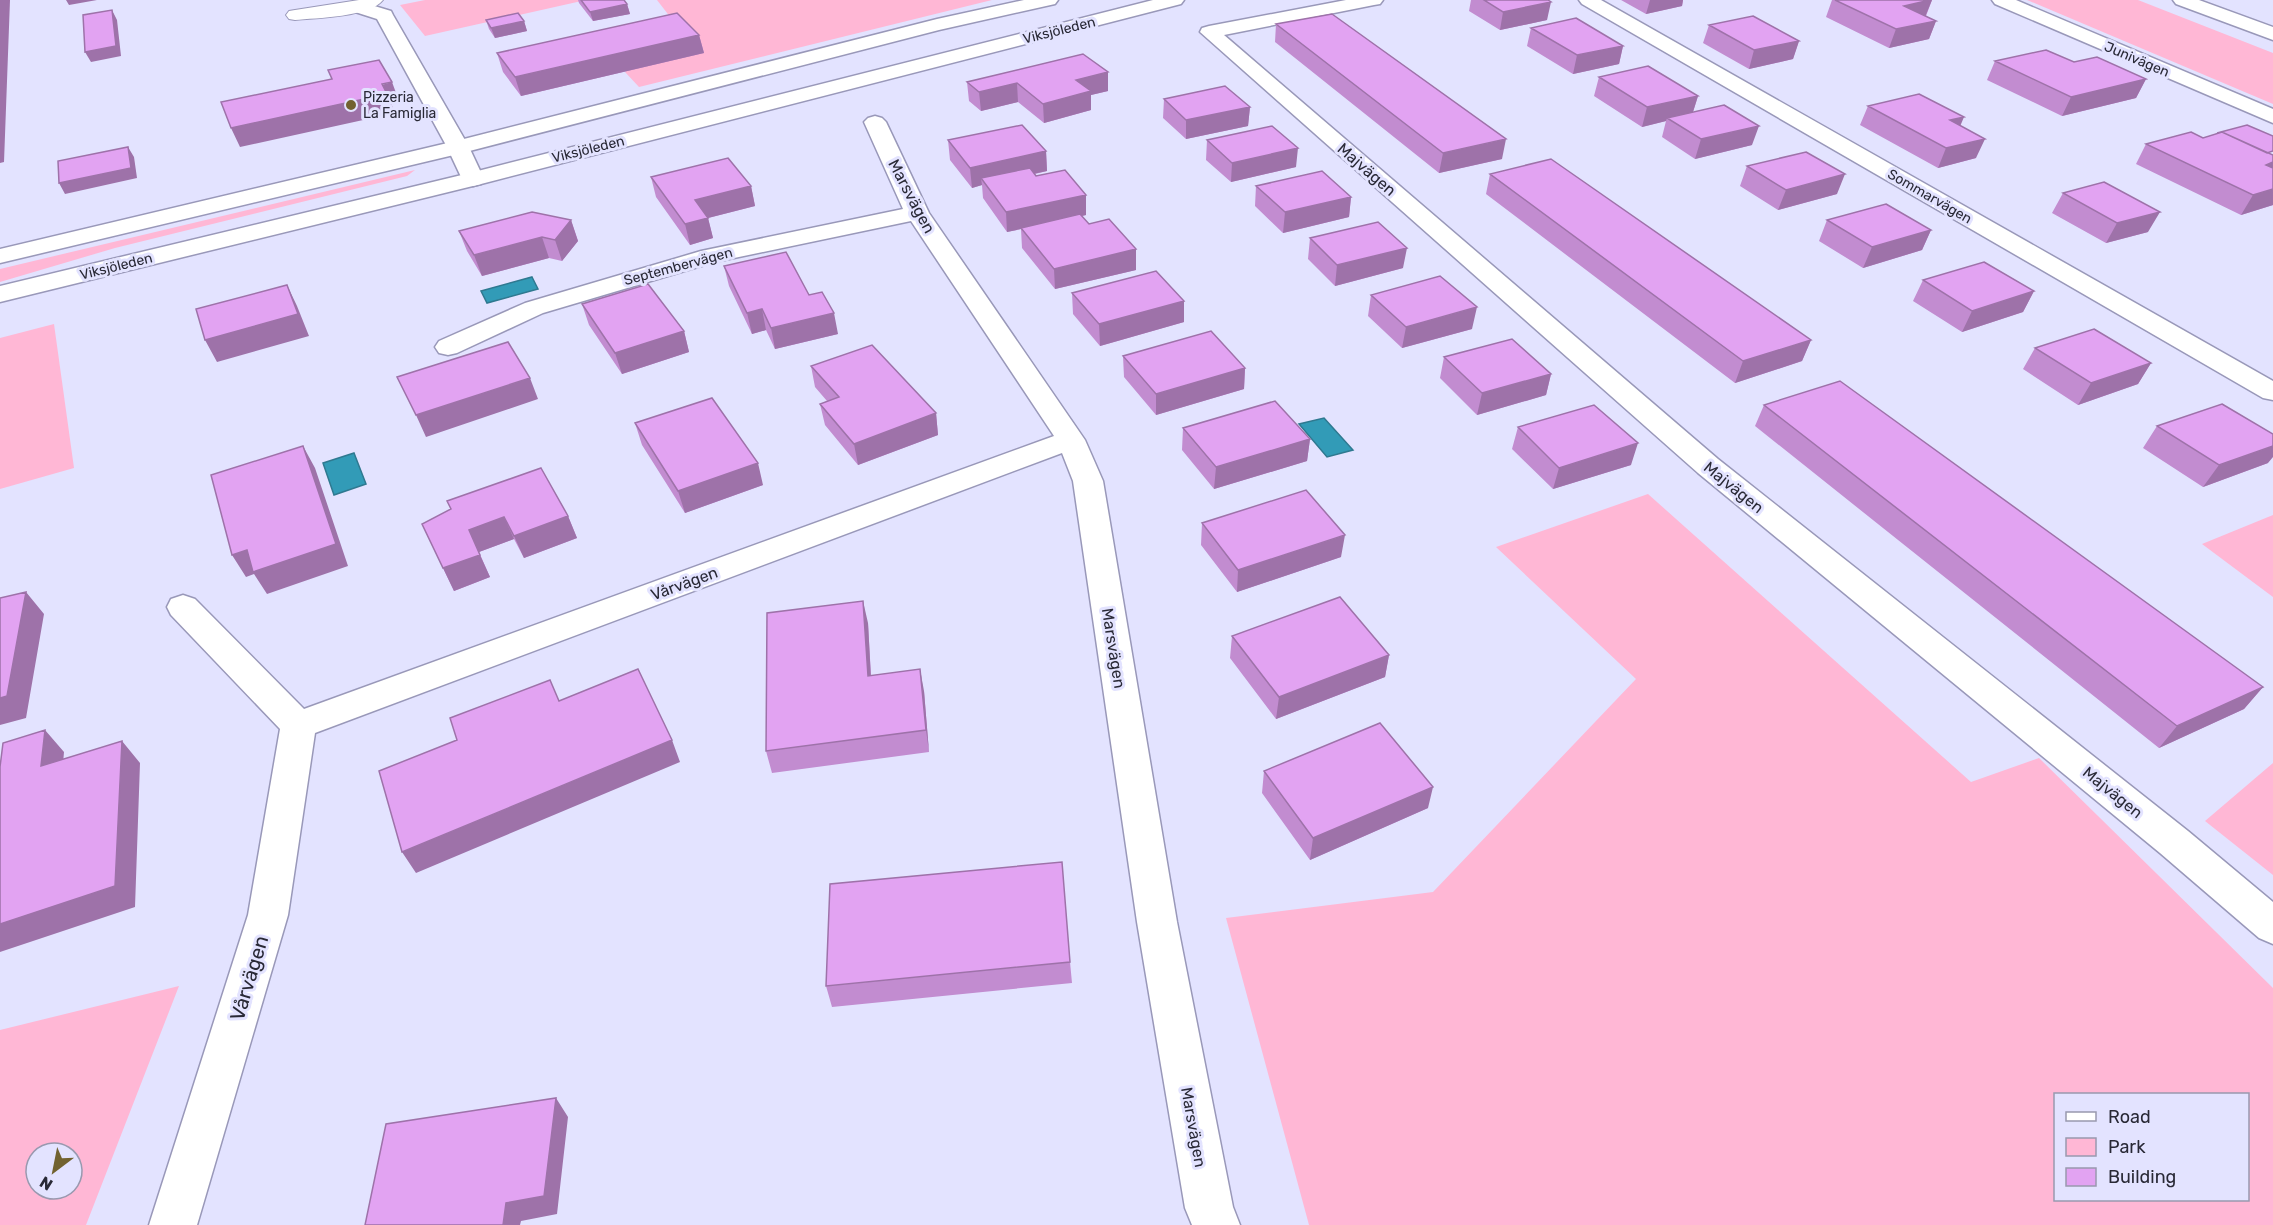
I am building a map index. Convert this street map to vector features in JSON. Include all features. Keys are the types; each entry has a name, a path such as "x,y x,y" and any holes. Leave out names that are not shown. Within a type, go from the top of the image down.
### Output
{"street":[{"name":"Viksjöleden","path":"0,256 459,147 937,26 1049,0"},
{"name":"Viksjöleden","path":"0,294 473,179 1175,0"},
{"name":"Majvägen","path":"1374,0 1209,32 1708,466 2174,842 2273,926"},
{"name":"Sommarvägen","path":"1588,0 2273,392"},
{"name":"Junivägen","path":"2001,0 2273,117"},
{"path":"2182,0 2273,34"},
{"path":"2204,0 2273,28"},
{"path":"366,4 384,15 459,147 473,179"},
{"name":"Marsvägen","path":"875,122 917,213 1071,440 1088,481 1157,922 1209,1208 1216,1225"},
{"name":"Septembervägen","path":"448,347 534,308 710,255 917,213"},
{"name":"Vårvägen","path":"173,1225 268,915 298,725 1071,440"},
{"path":"183,607 298,725"}],"lane":[{"path":"295,15 366,4"}],"green space":[{"path":"425,0 586,0 425,36 400,5"},
{"path":"657,0 992,0 639,87 625,72 681,31"},
{"path":"2027,0 2138,0 2273,53 2273,104"},
{"path":"415,170 407,176 115,248 0,282 0,269"},
{"path":"54,324 74,468 0,489 0,338"},
{"path":"1648,494 1971,782 2039,758 2273,988 2273,1225 1309,1225 1226,918 1433,892 1636,679 1496,547"},
{"path":"2273,515 2273,597 2202,544"},
{"path":"2273,763 2273,875 2205,821"},
{"path":"179,986 86,1225 0,1225 0,1030"}],"water":[{"path":"532,277 538,289 487,303 481,291"},
{"path":"1324,418 1353,450 1327,457 1299,424"},
{"path":"354,453 366,484 334,495 323,463"}],"building":[{"path":"581,0 624,0 627,4 590,12"},
{"path":"1484,0 1548,0 1551,2 1503,12"},
{"path":"1835,0 1930,0 1904,6 1936,21 1896,29"},
{"path":"112,10 116,46 85,52 83,15"},
{"path":"518,13 524,21 491,28 486,20"},
{"path":"677,13 699,35 515,77 497,53"},
{"path":"1332,14 1506,139 1443,153 1276,24"},
{"path":"1753,16 1799,41 1754,50 1709,25"},
{"path":"1576,18 1623,46 1577,55 1531,28"},
{"path":"2046,50 2074,62 2097,57 2146,79 2071,97 1995,61"},
{"path":"1083,54 1108,72 1076,80 1091,91 1043,104 1017,83 979,92 967,82"},
{"path":"379,60 392,82 382,84 387,94 231,128 221,102 332,79 328,70"},
{"path":"1648,66 1698,96 1647,107 1599,77"},
{"path":"1225,86 1250,107 1186,120 1164,99"},
{"path":"1919,94 1964,117 1950,120 1985,139 1946,148 1868,106"},
{"path":"1724,105 1759,126 1701,139 1667,118"},
{"path":"1022,125 1046,151 970,168 948,140"},
{"path":"2247,125 2273,136 2273,151 2267,153 2222,132 2217,133"},
{"path":"1272,126 1298,148 1232,163 1207,140"},
{"path":"2191,132 2203,138 2222,132 2273,155 2273,162 2266,165 2273,168 2273,189 2253,195 2146,144"},
{"path":"128,147 131,168 59,183 58,161"},
{"path":"1806,152 1845,174 1786,190 1747,166"},
{"path":"728,158 751,186 695,200 708,218 685,224 651,177"},
{"path":"1551,159 1811,340 1743,361 1490,174"},
{"path":"1030,168 1036,176 1065,170 1086,195 1006,212 981,178"},
{"path":"1322,171 1351,197 1285,212 1256,186"},
{"path":"2104,182 2160,212 2117,223 2063,193"},
{"path":"1886,204 1931,230 1872,247 1827,220"},
{"path":"532,212 571,220 555,240 542,237 474,255 459,231"},
{"path":"1080,214 1089,224 1109,219 1136,249 1054,269 1021,228"},
{"path":"1378,222 1407,248 1337,265 1310,238"},
{"path":"786,252 809,295 822,292 834,313 771,328 762,309 747,313 724,266"},
{"path":"1984,262 2034,291 1972,311 1923,280"},
{"path":"1156,271 1184,301 1099,324 1072,293"},
{"path":"1440,276 1477,307 1406,327 1371,295"},
{"path":"648,284 684,331 615,353 582,304"},
{"path":"287,285 298,314 205,340 196,309"},
{"path":"2094,329 2151,363 2091,383 2035,348"},
{"path":"1211,331 1245,368 1156,394 1123,356"},
{"path":"1512,339 1551,374 1482,393 1444,357"},
{"path":"508,342 530,378 416,415 397,377"},
{"path":"872,345 936,413 854,444 820,404 839,397 811,366"},
{"path":"1840,381 2263,687 2177,726 1764,405"},
{"path":"712,398 758,463 678,491 635,423"},
{"path":"1275,401 1310,439 1216,467 1183,428"},
{"path":"2222,404 2273,434 2273,446 2219,465 2157,426"},
{"path":"1594,405 1638,443 1559,468 1518,427"},
{"path":"303,446 336,544 253,572 247,550 232,555 211,475"},
{"path":"541,468 568,516 514,536 504,517 469,530 480,555 443,568 422,524 451,509 447,501"},
{"path":"1306,490 1345,535 1238,570 1202,523"},
{"path":"26,592 7,696 0,698 0,598"},
{"path":"1340,597 1389,655 1279,697 1232,636"},
{"path":"863,601 868,676 920,669 926,730 766,751 767,613"},
{"path":"638,669 672,740 402,852 379,771 457,740 450,718 550,680 559,701"},
{"path":"1380,723 1433,787 1313,838 1264,771"},
{"path":"45,730 41,766 122,741 115,886 0,924 0,767 3,743"},
{"path":"1062,862 1070,962 826,986 830,884"},
{"path":"556,1098 544,1196 506,1203 503,1225 365,1225 386,1124"}],"place":[{"name":"Pizzeria La Famiglia","path":"351,105"}]}
